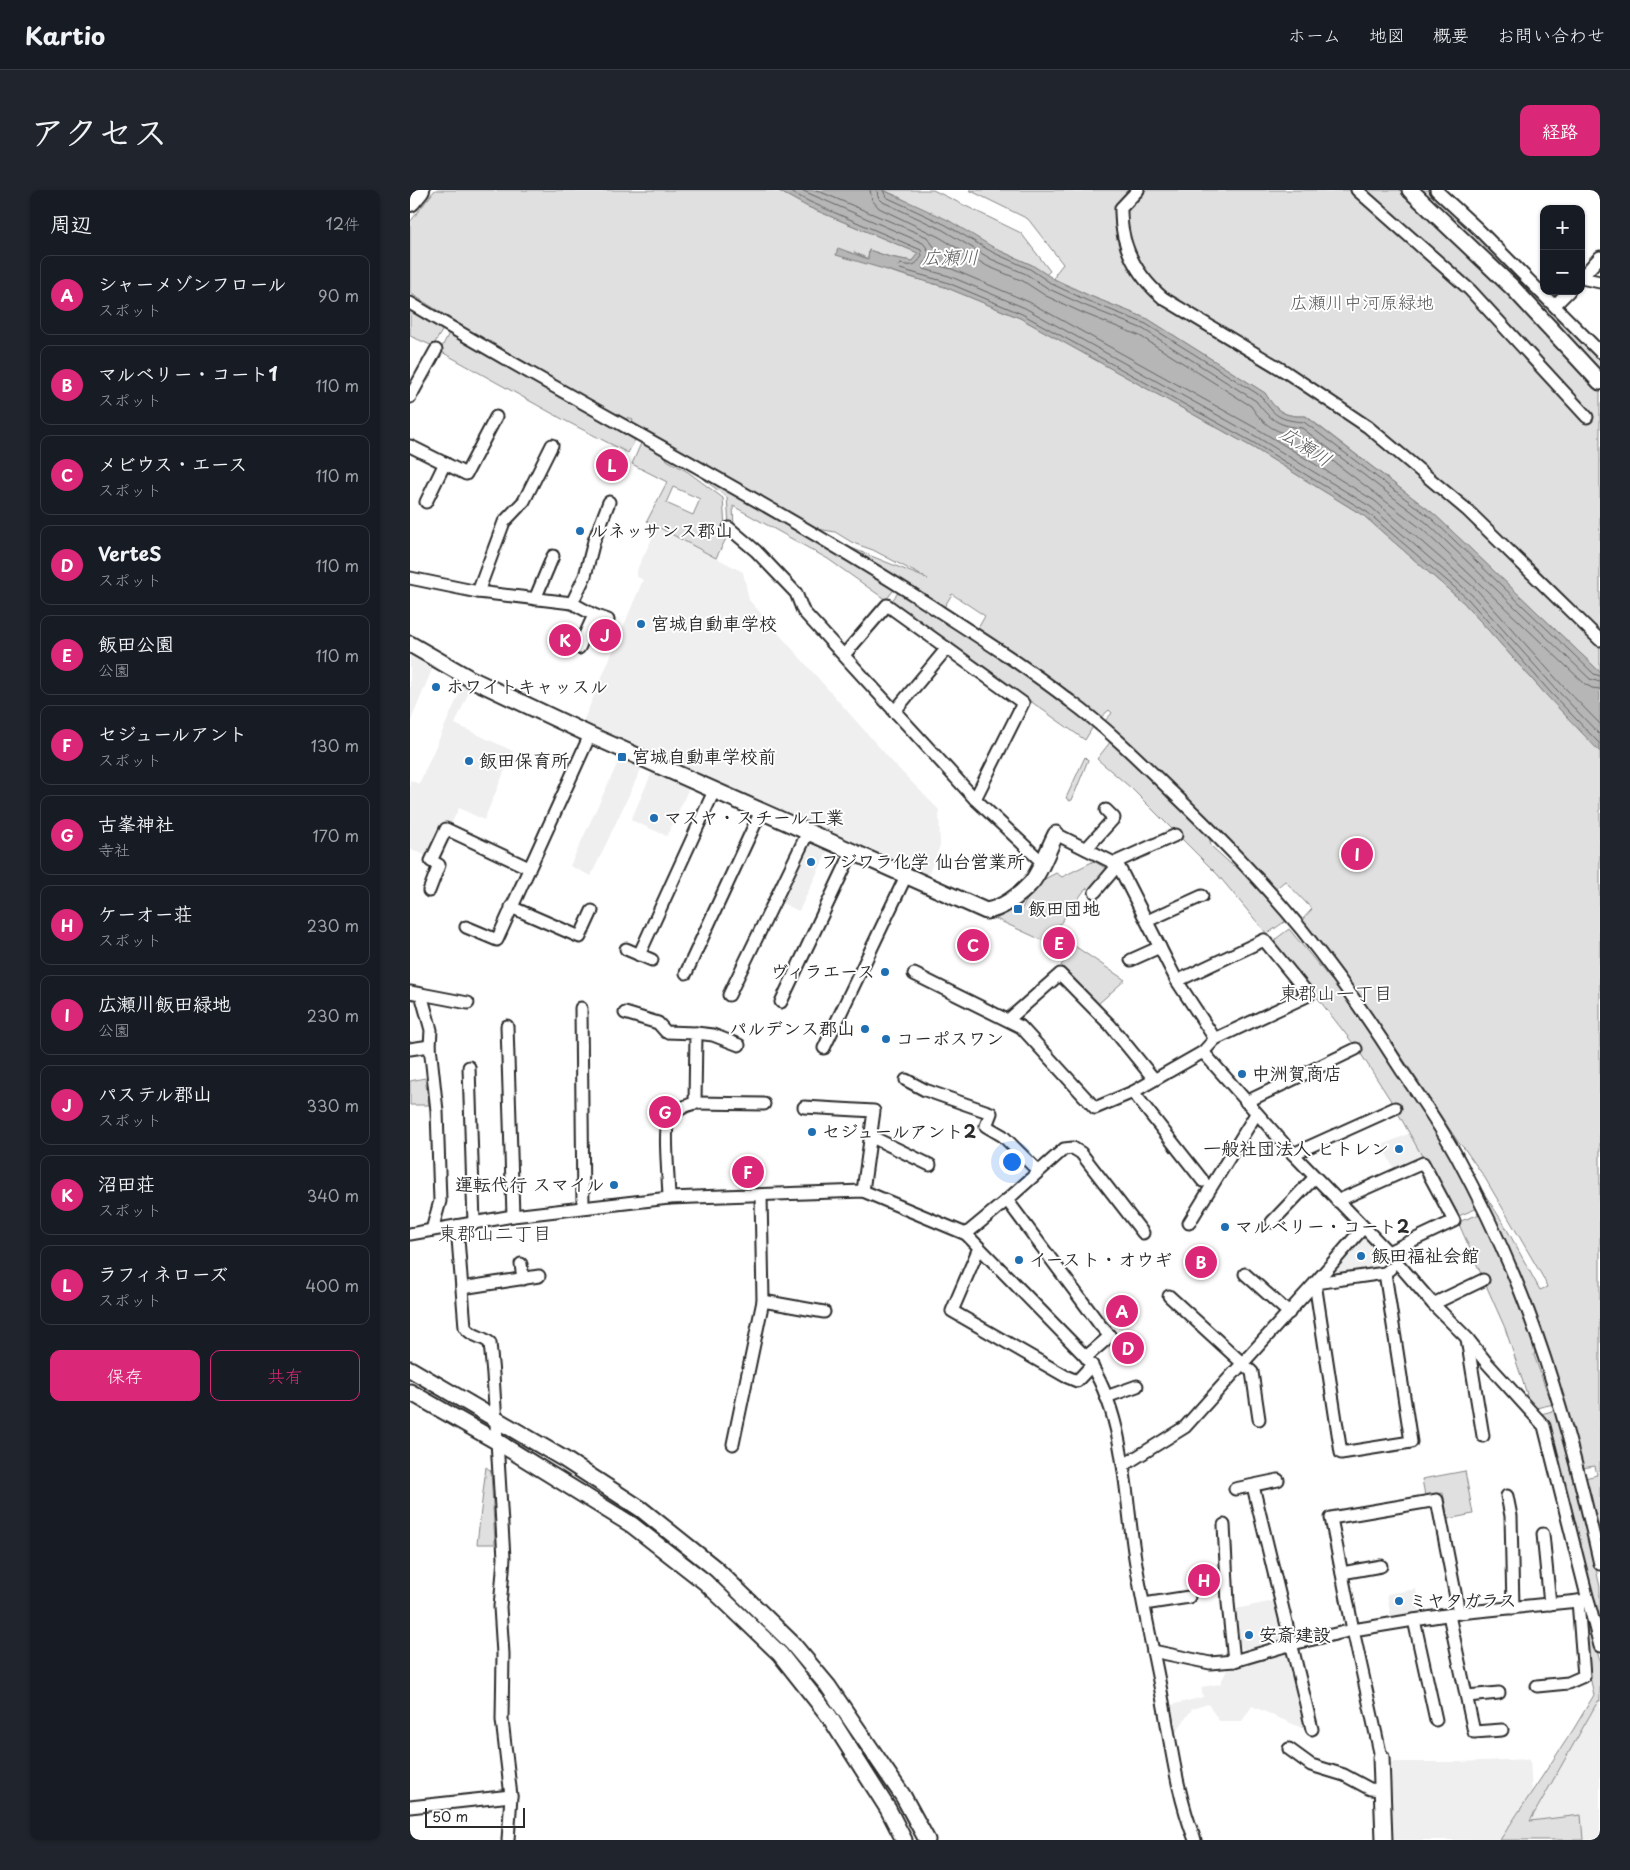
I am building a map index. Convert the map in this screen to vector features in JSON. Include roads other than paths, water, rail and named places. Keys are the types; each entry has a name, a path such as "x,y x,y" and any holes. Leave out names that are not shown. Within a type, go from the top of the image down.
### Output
{"highway":[{"path":"410,201 419,190"}],"street":[{"path":"1138,190 1121,208 1120,221 1125,241 1135,266 1148,284 1163,298 1286,372 1368,427 1467,510 1600,640"},
{"path":"1357,190 1470,290 1586,417"},
{"path":"1410,190 1513,288 1600,382"},
{"path":"1436,190 1478,228 1600,352"},
{"path":"1585,274 1600,257"},
{"path":"1585,279 1600,282"},
{"path":"1555,305 1565,295"},
{"path":"410,303 580,402 774,509 999,649 1072,702 1116,738 1239,858 1300,928 1376,1029 1456,1155 1508,1263 1528,1311 1553,1381 1585,1498 1600,1564"},
{"path":"410,397 436,350"},
{"path":"410,446 466,474 496,417"},
{"path":"478,592 504,522 524,501 552,445"},
{"path":"426,502 445,463"},
{"path":"572,603 585,576 594,541 609,502"},
{"path":"729,528 756,552 796,593 803,610 975,799 1042,862"},
{"path":"535,598 553,556"},
{"path":"410,578 478,592 572,603 608,620"},
{"path":"844,655 886,605 1023,703 975,799"},
{"path":"579,648 594,614"},
{"path":"410,644 469,678 590,735 986,911 1006,903 1030,884 1056,834 1117,864 1177,981 1215,1039"},
{"path":"894,712 947,648"},
{"path":"466,927 500,942 511,906 590,735"},
{"path":"639,955 714,791"},
{"path":"1086,849 1114,818 1106,810"},
{"path":"686,973 761,811"},
{"path":"429,891 439,865 431,861 446,829 529,868"},
{"path":"729,995 808,832"},
{"path":"1095,892 1117,864 1176,835"},
{"path":"781,1002 852,852"},
{"path":"824,1048 906,876"},
{"path":"1147,921 1202,896"},
{"path":"511,906 580,937 592,910"},
{"path":"914,974 1022,1027 1095,1108 1133,1092 1203,1052 1215,1039 1309,995 1264,940 1177,981"},
{"path":"1131,960 1160,947"},
{"path":"626,949 652,960"},
{"path":"1008,1020 1060,974 1110,1026 1154,1079"},
{"path":"416,993 468,1004"},
{"path":"416,993 431,1030 430,1046 437,1111 440,1200 432,1230"},
{"path":"581,1008 583,1207"},
{"path":"625,1014 658,1023 666,1032 713,1035 739,1045"},
{"path":"507,1026 513,1216"},
{"path":"695,1103 696,1033"},
{"path":"410,1049 430,1046"},
{"path":"1246,1102 1356,1049"},
{"path":"1203,1052 1256,1114 1315,1178 1388,1252 1544,1426 1555,1463 1583,1601 1600,1646"},
{"path":"468,1067 474,1223"},
{"path":"906,1080 925,1090 991,1113 986,1126 1003,1136 1038,1171"},
{"path":"1133,1092 1203,1181"},
{"path":"669,1198 667,1125 678,1110 686,1105 695,1103 764,1104"},
{"path":"804,1107 874,1111 863,1190"},
{"path":"1293,1154 1394,1108"},
{"path":"1189,1223 1256,1114"},
{"path":"870,1136 930,1165"},
{"path":"966,1234 1038,1171 1069,1148 1077,1150 1143,1233"},
{"path":"1337,1201 1423,1163 1454,1221 1388,1252"},
{"path":"1272,1222 1315,1178"},
{"path":"410,1234 513,1216 669,1198 863,1190 966,1234 1089,1361 1106,1397 1121,1446 1135,1558 1178,1784 1184,1810 1195,1840"},
{"path":"733,1444 764,1301 761,1194"},
{"path":"979,1248 952,1311 1065,1376 1077,1381 1089,1361 1110,1336 1007,1200"},
{"path":"458,1226 465,1327 470,1333 490,1342 493,1374 504,1558 500,1607 503,1654 502,1720 510,1796 508,1840"},
{"path":"1124,1465 1185,1427 1289,1313 1363,1228"},
{"path":"521,1264 523,1279"},
{"path":"1315,1283 1385,1273 1398,1264"},
{"path":"1315,1283 1341,1453 1411,1442 1385,1273"},
{"path":"1245,1274 1289,1313"},
{"path":"462,1288 539,1276"},
{"path":"1433,1304 1483,1280"},
{"path":"1169,1296 1252,1372 1259,1419"},
{"path":"764,1301 824,1312"},
{"path":"1467,1338 1483,1436"},
{"path":"410,1369 495,1418 641,1509 716,1569 792,1643 828,1686 903,1796 927,1840"},
{"path":"1106,1397 1137,1386"},
{"path":"410,1392 632,1525 705,1582 780,1654 829,1716 888,1808 904,1840"},
{"path":"1235,1489 1278,1480"},
{"path":"1253,1486 1312,1729"},
{"path":"1507,1496 1511,1516 1512,1608"},
{"path":"1384,1840 1381,1757 1331,1518 1437,1500 1474,1732 1502,1730"},
{"path":"1224,1525 1228,1603 1234,1660"},
{"path":"1543,1534 1550,1604"},
{"path":"1342,1573 1381,1566"},
{"path":"1144,1604 1189,1597"},
{"path":"1153,1651 1210,1663 1234,1660 1353,1630 1454,1614 1583,1601"},
{"path":"1537,1686 1568,1683 1584,1676 1583,1601"},
{"path":"1414,1620 1436,1720"},
{"path":"1467,1696 1499,1693"},
{"path":"1289,1749 1311,1765 1344,1776 1370,1789 1383,1790"},
{"path":"410,1807 510,1796"}],"water":[{"name":"広瀬川","path":"777,190 883,190 948,220 996,249 1032,265 1054,279 1090,296 1148,319 1265,393 1281,412 1305,416 1434,514 1600,672 1600,752 1464,603 1364,516 1252,447 1020,318 945,287 836,255 838,248 868,259 869,250 890,257 912,261 918,253 808,207"}],"place":[{"name":"ラフィネローズ","path":"612,465"},
{"name":"ルネッサンス郡山","path":"580,531"},
{"name":"宮城自動車学校","path":"641,624"},
{"name":"パステル郡山","path":"605,635"},
{"name":"沼田荘","path":"565,640"},
{"name":"ホワイトキャッスル","path":"436,687"},
{"name":"宮城自動車学校前","path":"622,757"},
{"name":"飯田保育所","path":"469,761"},
{"name":"マスヤ・スチール工業","path":"654,818"},
{"name":"広瀬川飯田緑地","path":"1357,854"},
{"name":"フジワラ化学 仙台営業所","path":"811,862"},
{"name":"飯田団地","path":"1018,909"},
{"name":"飯田公園","path":"1059,943"},
{"name":"メビウス・エース","path":"973,945"},
{"name":"ヴィラエース","path":"885,972"},
{"name":"パルデンス郡山","path":"865,1029"},
{"name":"コーポスワン","path":"886,1039"},
{"name":"中洲賀商店","path":"1242,1074"},
{"name":"古峯神社","path":"665,1112"},
{"name":"セジュールアント2","path":"812,1132"},
{"name":"一般社団法人 ヒトレン","path":"1399,1149"},
{"name":"セジュールアント","path":"748,1172"},
{"name":"運転代行 スマイル","path":"614,1185"},
{"name":"マルベリー・コート2","path":"1225,1227"},
{"name":"飯田福祉会館","path":"1361,1256"},
{"name":"イースト・オウギ","path":"1019,1260"},
{"name":"マルベリー・コート1","path":"1201,1262"},
{"name":"シャーメゾンフロール","path":"1122,1311"},
{"name":"VerteS","path":"1128,1348"},
{"name":"ケーオー荘","path":"1204,1580"},
{"name":"ミヤタガラス","path":"1399,1601"},
{"name":"安斎建設","path":"1249,1635"}],"district":[{"name":"東郡山一丁目","path":"1336,993"},
{"name":"東郡山二丁目","path":"495,1233"}],"park label":[{"name":"広瀬川中河原緑地","path":"1362,303"}]}
